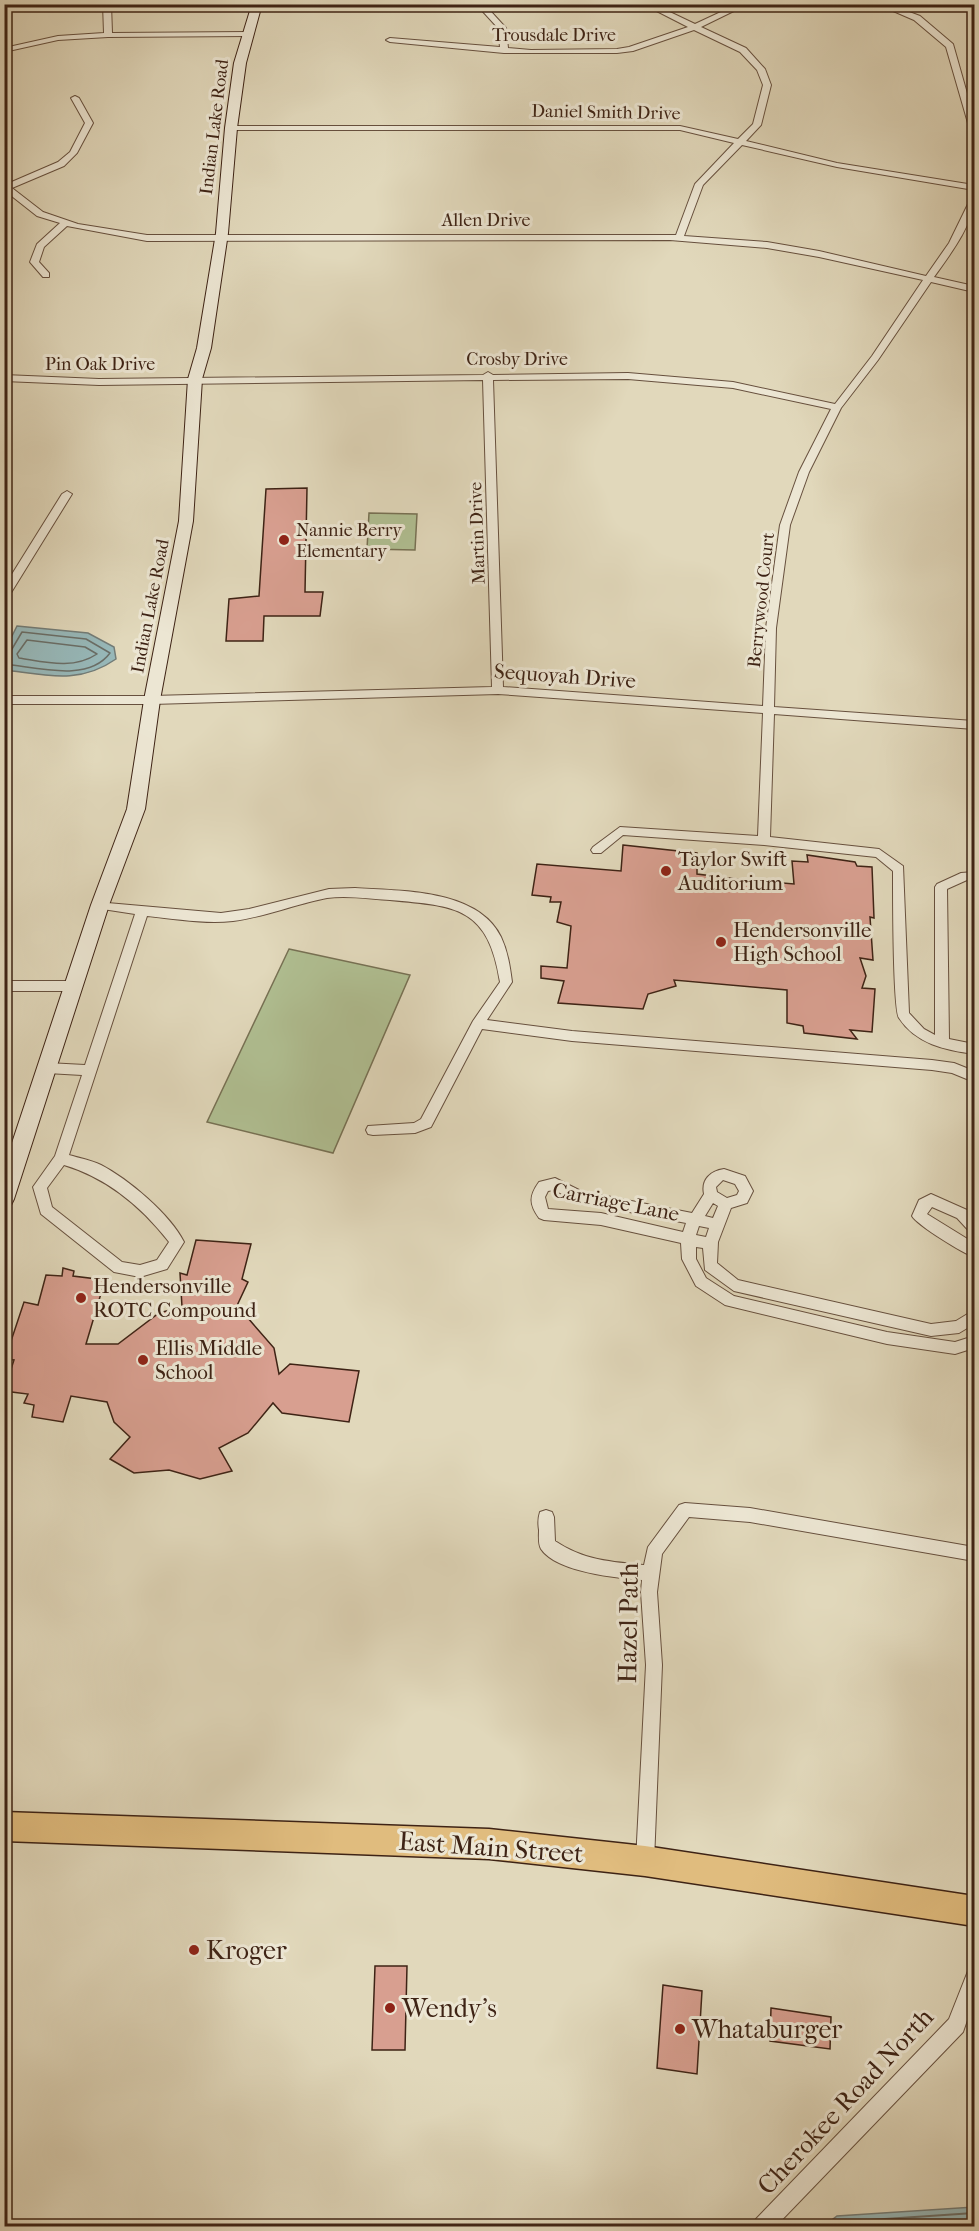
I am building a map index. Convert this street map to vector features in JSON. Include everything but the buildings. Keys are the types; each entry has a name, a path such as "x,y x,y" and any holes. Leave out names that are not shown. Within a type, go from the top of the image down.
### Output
{"main road":[{"name":"East Main Street","path":"4,1826 489,1844 645,1860 975,1911"}],"street":[{"path":"107,4 108,35"},
{"name":"Indian Lake Road","path":"4,1199 100,905 136,809 152,700 186,521 195,379 204,348 221,238 231,128 240,63 257,4"},
{"path":"479,4 502,28 504,51"},
{"path":"646,4 743,50 761,69 767,85 757,124 699,184 679,238"},
{"name":"Trousdale Drive","path":"390,40 504,51 617,51 630,49 694,27 745,4"},
{"path":"880,4 917,18 950,46 975,130"},
{"path":"4,50 58,38 108,35 248,34"},
{"path":"5,187 61,164 73,153 89,123 75,98"},
{"name":"Daniel Smith Drive","path":"231,128 680,128 837,165 975,187"},
{"name":"Allen Drive","path":"5,187 40,214 66,222 147,238 679,238 777,247 975,289"},
{"name":"Berrywood Court","path":"764,841 771,628 785,525 804,472 837,407 875,358 953,243 975,200"},
{"path":"46,275 34,262 35,253 66,222"},
{"name":"Crosby Drive","path":"195,379 488,375 628,376 685,379 734,385 837,407"},
{"name":"Martin Drive","path":"488,375 498,690"},
{"name":"Pin Oak Drive","path":"4,378 99,382 195,379"},
{"path":"4,596 68,494"},
{"name":"Sequoyah Drive","path":"4,700 152,700 498,690 975,725"},
{"path":"597,850 620,831 764,841 879,853 899,869 903,1014 919,1033 942,1043 975,1048"},
{"path":"942,1043 941,887 965,876 975,876"},
{"path":"100,905 236,916 341,892 449,902 473,913 490,930 502,949 507,982 478,1024 426,1124 415,1128 373,1131"},
{"path":"61,1158 96,1169 115,1181 165,1225 177,1242 162,1265 140,1271 119,1268 46,1210 40,1187 61,1158 143,909"},
{"path":"4,986 74,986"},
{"path":"478,1024 572,1036 932,1065 954,1068 975,1077"},
{"path":"47,1068 90,1070"},
{"name":"Carriage Lane","path":"711,1195 726,1204 737,1202 745,1196 745,1186 738,1178 726,1174 715,1177 709,1185 711,1195 695,1219 688,1238 689,1259 701,1282 730,1301 876,1336 948,1347 975,1342"},
{"name":"Carriage Lane","path":"717,1225 578,1196 555,1184 544,1186 537,1196 536,1204 543,1214 576,1215 710,1244 726,1204"},
{"path":"975,1227 962,1214 932,1200 924,1204 919,1216 927,1225 949,1234 975,1251"},
{"path":"710,1244 710,1266 734,1285 931,1330 959,1327 975,1316"},
{"path":"783,1315 785,1298"},
{"path":"876,1319 876,1336"},
{"path":"941,1329 948,1347"},
{"name":"Hazel Path","path":"645,1860 654,1665 649,1592 651,1573 654,1552 685,1510 750,1515 975,1554"},
{"path":"546,1517 547,1545 564,1558 586,1568 651,1573"},
{"name":"Cherokee Road North","path":"763,2226 956,2025 975,1977"}],"green space":[{"path":"369,513 417,514 415,550 367,549"},
{"path":"289,949 410,975 333,1153 207,1122"}],"water":[{"path":"17,626 88,633 114,647 116,659 102,667 75,675 48,676 5,670 5,650"},
{"path":"974,2207 974,2226 824,2226 837,2216"}],"place":[{"name":"Nannie Berry Elementary","path":"284,540"},
{"name":"Taylor Swift Auditorium","path":"666,871"},
{"name":"Hendersonville High School","path":"721,942"},
{"name":"Hendersonville ROTC Compound","path":"81,1298"},
{"name":"Ellis Middle School","path":"143,1360"},
{"name":"Kroger","path":"194,1950"},
{"name":"Wendy's","path":"390,2008"},
{"name":"Whataburger","path":"680,2029"}]}
